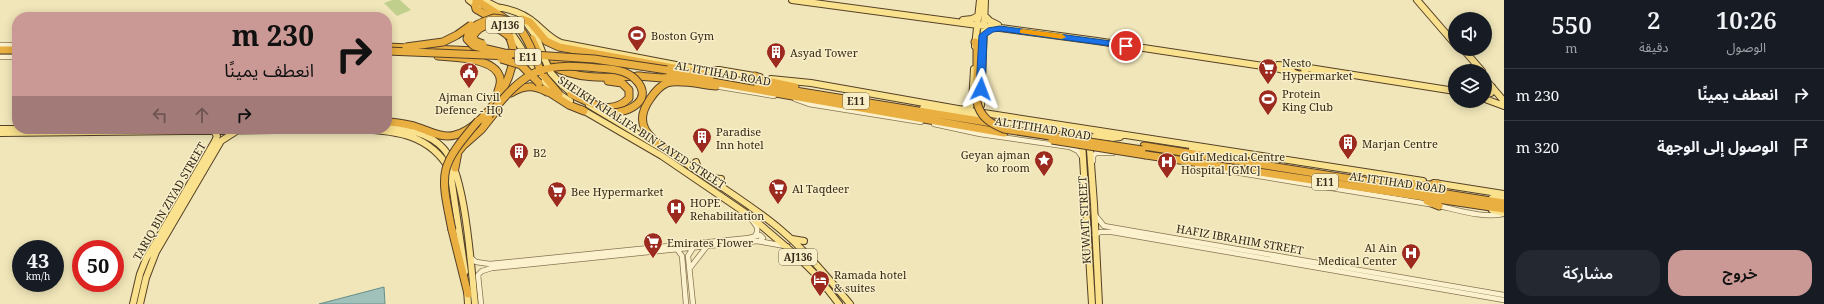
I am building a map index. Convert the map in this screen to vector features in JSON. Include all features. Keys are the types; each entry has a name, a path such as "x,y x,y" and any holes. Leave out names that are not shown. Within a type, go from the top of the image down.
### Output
{"highway":[{"path":"455,168 457,155 504,87 513,66 514,52 510,37 501,25 476,9 476,2 509,20 520,34 530,52 562,74 570,77 619,82 625,85 630,92 629,98 623,104 610,108 597,105 571,94"},
{"path":"406,47 443,42 477,22 496,17 508,18 517,21 526,29 538,52 547,58"},
{"path":"504,53 500,50 473,45 467,39 468,34 474,27 484,22 501,19 511,21 526,35 538,72 559,94"},
{"path":"522,19 530,22 546,42 559,48 642,61 701,74 712,81"},
{"path":"510,37 498,27 491,25 480,28 473,36 475,41 480,44 536,52 547,58 624,72 635,78 640,85 642,97 635,107 624,112 610,113 585,102"},
{"path":"975,42 978,51 977,104 984,117 991,123 1004,129 1207,160 1239,169"},
{"name":"AL ITTIHAD ROAD","path":"392,47 504,53 547,58"},
{"path":"0,52 12,51"},
{"name":"AL ITTIHAD ROAD","path":"392,51 600,60 734,85 1004,122 1144,150 1205,165 1504,209"},
{"path":"0,52 12,53"},
{"path":"392,53 514,61 524,66 547,92"},
{"path":"441,56 475,61 490,65 497,71 501,80 488,112"},
{"path":"392,124 408,125 447,136 461,133 478,121 514,86 544,67 560,65 591,67"},
{"path":"553,67 581,76 641,76"},
{"path":"538,72 558,68 707,82 712,81"},
{"path":"755,76 762,80 794,87 805,95 814,105"},
{"path":"677,158 645,132 641,121 643,109 657,89 665,84 676,82 712,81"},
{"name":"AL ITTIHAD ROAD","path":"712,81 805,95 1004,133 1248,163 1504,203"},
{"path":"464,145 481,130 507,97 516,89 531,85 538,87 575,108 584,111"},
{"path":"468,294 452,230 445,193 445,169 453,152 478,121"},
{"path":"946,122 958,128 994,136"},
{"path":"1192,165 1205,165"},
{"path":"1294,178 1314,186"},
{"path":"1396,185 1408,183 1429,185 1438,184"},
{"path":"1408,195 1439,206"}],"main road":[{"name":"AJ136","path":"469,0 476,2"},
{"name":"AJ136","path":"483,0 522,19 535,34 547,58"},
{"path":"792,0 980,24 1276,68 1299,75 1320,74 1439,92 1448,92"},
{"path":"818,0 963,22 971,27 976,33"},
{"path":"980,0 981,15 999,27 1290,66 1295,65 1448,91"},
{"path":"975,42 985,0"},
{"path":"1417,0 1448,36"},
{"path":"1420,0 1448,32"},
{"name":"SHEIKH KHALIFA BIN ZAYED STREET","path":"476,2 504,24 542,80 584,111 662,156 750,216 787,246 818,277 839,304"},
{"path":"496,7 505,8 521,14 535,23 549,37 561,43 705,70 719,70 811,83 987,113 1503,195"},
{"path":"963,22 981,15"},
{"path":"977,104 983,35 980,24"},
{"path":"983,35 989,30 999,27"},
{"path":"1465,56 1472,64"},
{"path":"1469,56 1476,64"},
{"name":"SHEIKH KHALIFA BIN ZAYED STREET","path":"547,58 551,73 571,94 699,172 755,210 792,239 819,267 850,304"},
{"path":"1290,66 1289,68 1292,72"},
{"path":"1302,67 1306,72 1304,75"},
{"path":"1492,83 1504,97"},
{"path":"1492,87 1504,101"},
{"path":"1492,102 1504,106"},
{"path":"963,109 977,104"},
{"path":"977,104 987,113"},
{"path":"902,108 938,108 947,106"},
{"path":"918,108 1004,122 1074,128 1221,155 1248,163"},
{"path":"996,114 1004,122"},
{"path":"392,125 428,137 445,150 455,168 479,303"},
{"path":"1057,127 1074,132 1075,143 1073,145 1058,145"},
{"path":"1074,128 1084,135 1093,132"},
{"path":"0,132 12,130"},
{"path":"0,132 12,132"},
{"path":"392,132 405,135 430,145 447,162 453,180 468,294 468,304"},
{"name":"TARIQ BIN ZIYAD STREET","path":"133,304 143,266 211,152 216,138 215,134"},
{"name":"TARIQ BIN ZIYAD STREET","path":"211,152 223,139 232,134"},
{"name":"KUWAIT STREET","path":"1084,135 1082,140 1085,161 1092,304"},
{"name":"KUWAIT STREET","path":"1084,135 1088,141 1094,189 1096,270 1099,304"},
{"path":"1120,137 1112,138 1095,136 1094,146 1098,150 1121,154"},
{"path":"1208,148 1221,155"},
{"path":"696,162 699,172"},
{"path":"1085,174 1089,174 1090,184 1094,189"},
{"path":"706,178 721,179"},
{"path":"1461,196 1469,194 1503,195"},
{"path":"1468,203 1484,209 1504,213"},
{"name":"TARIQ BIN ZIYAD STREET","path":"140,304 152,260 169,224"},
{"path":"792,239 804,241"},
{"path":"787,246 789,260"},
{"path":"1089,258 1092,269 1096,270"},
{"path":"1090,279 1095,280 1098,294"}],"street":[{"path":"0,45 12,45"},
{"path":"0,57 12,57"},
{"path":"712,81 721,88 796,99 814,105 862,112 994,136 1058,145 1077,150 1085,161"},
{"path":"1092,176 1092,159 1095,154 1101,152 1192,165 1491,215 1504,213"},
{"path":"1095,215 1105,228"},
{"path":"750,216 758,229 756,239"},
{"name":"HAFIZ IBRAHIM STREET","path":"1095,235 1105,228 1504,295"},
{"name":"HAFIZ IBRAHIM STREET","path":"1105,228 1504,300"},
{"path":"479,303 477,277 486,267 749,238 787,246"},
{"path":"470,257 486,267 693,248 756,239"},
{"path":"690,268 706,246"},
{"path":"686,304 685,256 693,248"},
{"path":"676,249 685,256 690,268 693,304"}],"green space":[{"path":"392,0 400,0 411,10 397,16 384,3"}],"water":[{"path":"384,287 385,304 319,304"}],"slow traffic":[{"path":"1023,32 1062,37"}],"place":[{"name":"Boston Gym","path":"637,52"},
{"name":"Asyad Tower","path":"776,69"},
{"name":"Nesto Hypermarket","path":"1268,85"},
{"name":"Ajman Civil Defence - HQ","path":"469,89"},
{"name":"Protein King Club","path":"1268,116"},
{"name":"Paradise Inn hotel","path":"702,154"},
{"name":"Marjan Centre","path":"1348,160"},
{"name":"B2","path":"519,169"},
{"name":"Geyan ajman ko room","path":"1044,177"},
{"name":"Gulf Medical Centre Hospital [GMC]","path":"1167,179"},
{"name":"Al Taqdeer","path":"778,205"},
{"name":"Bee Hypermarket","path":"557,208"},
{"name":"HOPE Rehabilitation","path":"676,225"},
{"name":"Emirates Flower","path":"653,259"},
{"name":"Al Ain Medical Center","path":"1411,270"},
{"name":"Ramada hotel & suites","path":"820,297"}],"route":[{"path":"981,89 983,35 985,32 991,30 1000,28 1126,46"}]}
